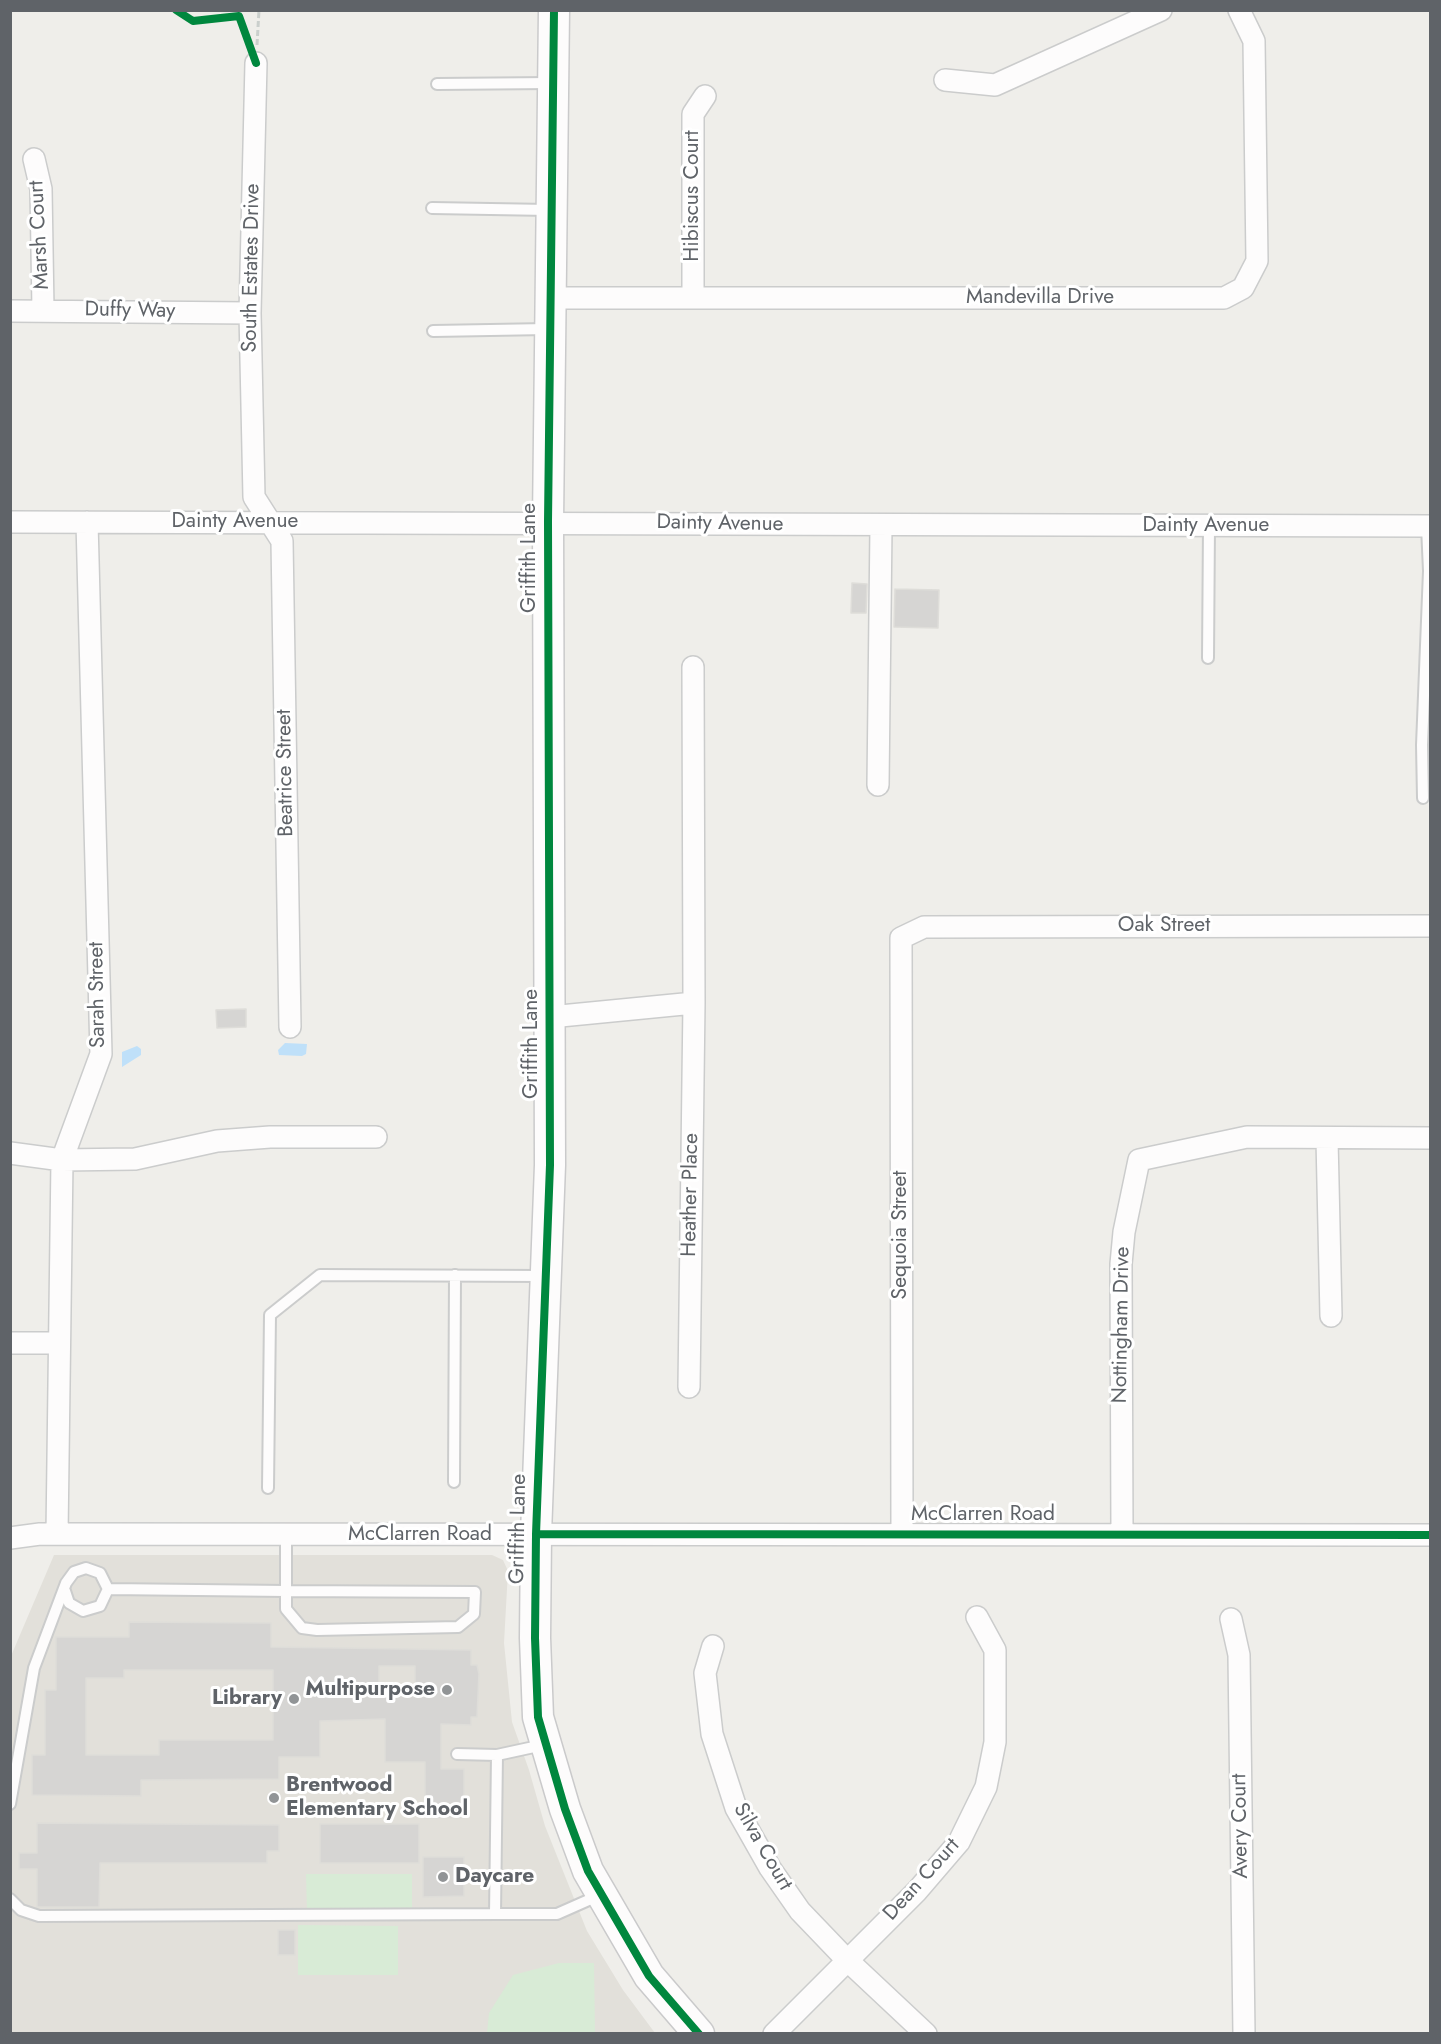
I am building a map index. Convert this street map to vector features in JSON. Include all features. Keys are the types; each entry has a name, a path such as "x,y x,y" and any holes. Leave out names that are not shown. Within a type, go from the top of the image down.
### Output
{"street":[{"name":"Griffith Lane","path":"554,10 548,522 550,1165 537,1534 535,1638 538,1717 569,1819 588,1871 649,1976 699,2034"},
{"path":"945,80 995,85 1161,10"},
{"name":"Mandevilla Drive","path":"551,298 1224,298 1243,288 1257,261 1254,41 1239,10"},
{"name":"South Estates Drive","path":"253,54 249,313 254,497 269,522"},
{"name":"Hibiscus Court","path":"693,298 693,114 705,96"},
{"name":"Marsh Court","path":"34,159 42,189 43,310"},
{"name":"Duffy Way","path":"10,311 249,313"},
{"name":"Dainty Avenue","path":"10,522 1429,526"},
{"name":"Sarah Street","path":"57,1534 62,1160 101,1054 87,522"},
{"name":"Beatrice Street","path":"269,522 282,541 290,1027"},
{"path":"878,785 881,526"},
{"name":"Heather Place","path":"689,1387 694,1003 693,668"},
{"name":"Oak Street","path":"901,938 924,927 1431,926"},
{"name":"Sequoia Street","path":"901,938 902,1533"},
{"path":"550,1017 694,1003"},
{"path":"10,1153 62,1160 135,1159 217,1140 270,1137 376,1137"},
{"name":"Nottingham Drive","path":"1122,1533 1121,1264 1124,1232 1139,1160 1247,1137 1431,1138"},
{"path":"1328,1139 1331,1316"},
{"path":"10,1343 59,1343"},
{"name":"McClarren Road","path":"10,1538 57,1534 1431,1535"},
{"name":"Dean Court","path":"774,2034 846,1959 917,1891 959,1842 986,1787 995,1742 995,1650 977,1617"},
{"name":"Avery Court","path":"1231,1619 1239,1655 1244,2034"},
{"name":"Silva Court","path":"713,1646 705,1673 712,1734 736,1808 770,1868 800,1911 846,1959 926,2034"}],"lane":[{"path":"437,84 553,83"},
{"path":"432,208 552,210"},
{"path":"434,331 551,329"},
{"path":"1208,658 1209,526"},
{"path":"1422,798 1429,526"},
{"path":"268,1488 270,1315 320,1275 546,1276"},
{"path":"453,1482 455,1275"},
{"path":"108,1589 286,1591 475,1592 474,1614 458,1627 317,1630 302,1628 286,1609 286,1591 286,1535"},
{"path":"10,1804 34,1668 69,1577 86,1568 100,1573 108,1589 105,1601 100,1606 83,1611 69,1602 65,1591"},
{"path":"457,1754 497,1755 546,1745"},
{"path":"495,1914 497,1755"},
{"path":"10,1899 21,1910 39,1916 557,1914 602,1894"}],"path":[{"path":"253,54 260,10"}],"shaded area":[{"name":"Brentwood Elementary School","path":"54,1555 492,1555 503,1560 508,1571 504,1643 512,1722 545,1826 587,1931 623,1990 655,2033 11,2034 11,1656"}],"green space":[{"path":"306,1874 412,1874 412,1911 307,1911"},
{"path":"298,1925 398,1926 398,1975 298,1975"},
{"path":"559,1963 594,1963 595,2033 487,2033 489,2013 513,1975"}],"water":[{"path":"285,1043 307,1044 306,1054 302,1056 279,1055 278,1050"},
{"path":"137,1046 141,1049 141,1055 122,1067 122,1052"}],"building":[{"path":"852,583 867,584 866,613 851,613"},
{"path":"895,589 939,590 938,628 894,627"},
{"path":"246,1009 246,1027 217,1028 216,1010"},
{"path":"129,1622 271,1623 271,1647 471,1650 471,1665 477,1665 479,1674 477,1717 471,1717 471,1725 441,1724 441,1769 464,1769 464,1818 425,1818 425,1762 385,1762 385,1719 320,1721 320,1757 279,1757 279,1779 141,1780 141,1796 32,1795 32,1755 45,1755 45,1690 56,1690 56,1637 129,1637","holes":["379,1666 415,1666 415,1695 379,1695","124,1670 273,1670 273,1740 159,1740 159,1755 86,1755 86,1678 124,1678"]},
{"path":"37,1823 279,1825 279,1851 267,1851 267,1863 100,1863 99,1907 37,1907 37,1869 19,1869 19,1853 37,1853"},
{"path":"320,1824 419,1824 419,1863 320,1863"},
{"name":"Daycare","path":"423,1857 464,1857 464,1896 423,1897"},
{"path":"278,1930 295,1930 295,1955 278,1955"}],"cycle path":[{"path":"176,10 193,21 239,16 256,63"},
{"path":"554,10 548,521 550,1165 536,1534 535,1638 538,1717 565,1809 588,1871 649,1976 699,2034"},
{"path":"536,1534 1430,1535"}],"place":[{"name":"Multipurpose","path":"447,1690"},
{"name":"Library","path":"294,1699"},
{"name":"Brentwood Elementary School","path":"274,1798"},
{"name":"Daycare","path":"443,1877"}]}
